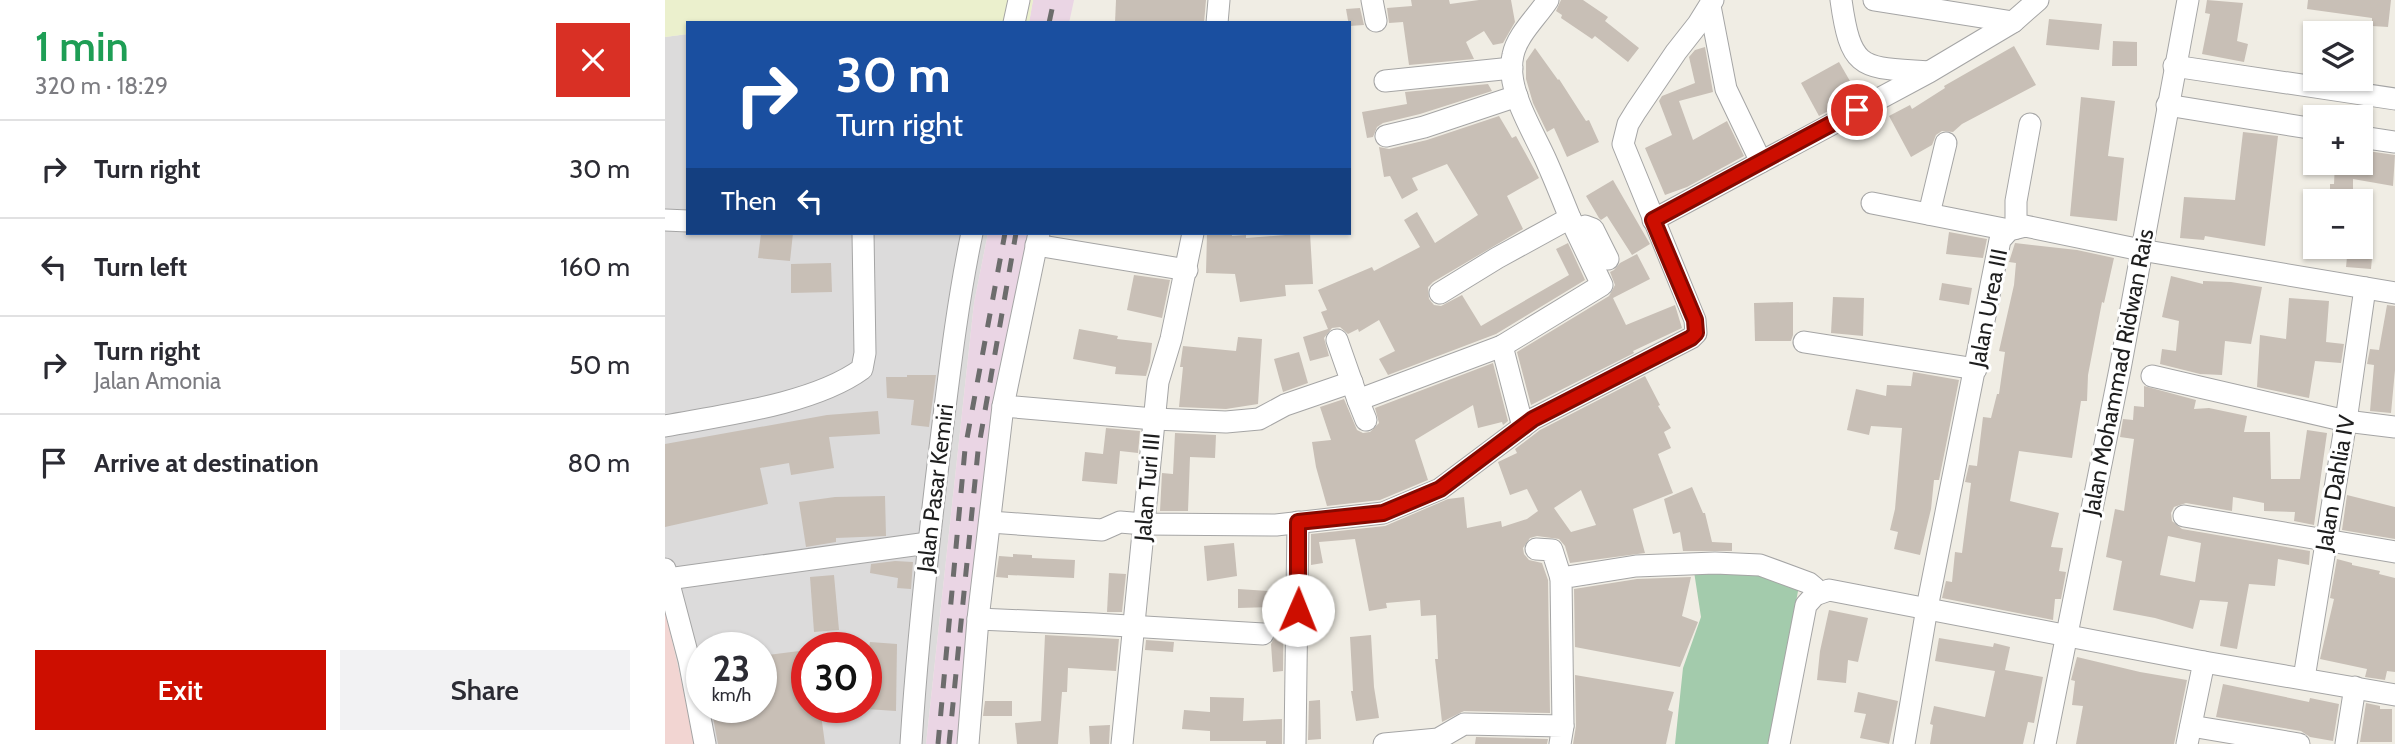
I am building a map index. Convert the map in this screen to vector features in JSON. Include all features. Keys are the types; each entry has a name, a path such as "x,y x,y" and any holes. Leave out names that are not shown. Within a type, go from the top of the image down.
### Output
{"street":[{"path":"1014,21 1019,0"},
{"path":"1217,21 1219,0"},
{"path":"1372,0 1376,22"},
{"path":"1003,405 1154,419 1226,422 1259,419 1285,405 1355,391 1458,364 1502,346 1602,285 1517,96 1512,68 1513,55 1519,41 1548,0"},
{"path":"1841,0 1846,37 1864,62 1876,68 1929,72"},
{"path":"1874,0 2013,22"},
{"path":"1653,220 1929,72 2013,22 2038,0"},
{"name":"Jalan Mohammad Ridwan Rais","path":"2045,744 2188,0"},
{"path":"1711,3 1726,89 1761,162"},
{"path":"990,522 1102,530 1120,522 1276,525 1383,513 1440,489 1533,419 1691,338 1696,333 1695,320 1625,153 1624,135 1636,111 1711,3"},
{"path":"2174,66 2395,99"},
{"path":"1385,81 1512,68"},
{"path":"1387,136 1424,127 1517,96"},
{"path":"2167,105 2303,127"},
{"path":"1872,203 2013,229 2031,124"},
{"path":"2373,139 2395,142"},
{"path":"1929,214 1946,143"},
{"path":"665,220 686,221"},
{"path":"1440,293 1497,258 1573,225 1593,229 1608,259"},
{"name":"Jalan Urea III","path":"1904,744 1927,608 2000,240 2013,229 2025,226 2141,250 2395,293"},
{"path":"665,426 794,400 844,382 862,369 865,353 863,235"},
{"name":"Jalan Pasar Kemiri","path":"911,744 917,638 928,544 962,281 972,235"},
{"name":"Jalan Turi III","path":"1122,744 1158,382 1187,270 1193,235"},
{"path":"968,744 978,619 1003,405 1037,239 1187,270"},
{"name":"Jalan Dahlia IV","path":"2304,678 2365,288"},
{"path":"1337,340 1366,420"},
{"path":"1804,342 1976,369"},
{"path":"1502,346 1523,427"},
{"path":"2152,376 2346,421 2395,427"},
{"path":"2184,516 2395,552"},
{"path":"1295,744 1298,522"},
{"path":"705,744 689,660 666,574 928,544"},
{"path":"1384,744 1438,739 1464,724 1562,735 1561,578 1552,550 1536,549"},
{"path":"1561,578 1636,566 1715,563 1760,565 1809,583 1815,588 1815,595"},
{"path":"1779,744 1806,605 1815,595 1829,590 2204,662 2395,695"},
{"path":"978,619 1263,634"},
{"path":"2204,662 2189,735 2299,744"},
{"path":"2346,744 2355,687"}],"shaded area":[{"path":"1033,0 1074,0 1069,21 1029,21"},
{"path":"686,34 686,235 988,235 974,303 926,744 696,744 691,723 777,723 777,632 686,632 686,701 665,610 665,37"},
{"path":"988,235 1029,235 965,744 926,744 974,303"},
{"path":"665,610 686,701 686,723 691,723 696,744 665,744"}],"green space":[{"path":"665,0 1033,0 1029,21 686,21 686,34 665,37"},
{"path":"1745,564 1799,586 1769,744 1675,744 1683,668 1701,617 1693,565"}],"building":[{"path":"1116,0 1206,0 1204,21 1115,21"},
{"path":"1411,0 1449,0 1450,4 1511,0 1515,22 1503,43 1493,45 1484,31 1466,42 1474,59 1409,65 1403,22 1389,23 1387,8 1412,6"},
{"path":"1561,0 1583,0 1608,17 1605,21 1639,48 1628,62 1595,36 1592,39 1561,18 1562,15 1556,11"},
{"path":"2207,0 2243,3 2237,41 2248,44 2244,62 2202,54 2210,14 2205,13"},
{"path":"2308,0 2391,0 2388,27 2373,26 2372,18 2307,9"},
{"path":"1360,8 1364,25 1351,26 1346,9"},
{"path":"2049,19 2102,24 2099,50 2046,45"},
{"path":"2113,41 2137,42 2137,66 2112,66"},
{"path":"2014,46 2036,85 1962,124 1953,132 1942,131 1936,135 1932,145 1911,157 1889,116 1910,105 1912,109 1945,88 1944,86"},
{"path":"1705,47 1713,92 1679,101 1693,140 1727,121 1744,156 1687,187 1665,195 1645,148 1672,135 1659,101 1662,96 1695,83 1689,57 1695,50"},
{"path":"1535,48 1586,121 1589,120 1599,142 1567,157 1554,128 1547,132 1533,103 1526,79 1526,61"},
{"path":"1839,62 1858,95 1819,116 1801,83"},
{"path":"1488,84 1492,91 1383,123 1377,127 1373,137 1367,138 1362,112 1407,104 1405,92"},
{"path":"2081,97 2115,101 2108,156 2124,158 2117,221 2070,216"},
{"path":"1499,116 1512,138 1516,136 1539,178 1507,196 1523,229 1433,282 1428,287 1429,299 1434,305 1441,306 1462,295 1481,326 1569,275 1556,249 1568,243 1585,280 1496,334 1388,375 1379,359 1395,351 1379,320 1359,332 1358,329 1348,334 1340,327 1332,328 1324,338 1329,356 1310,361 1303,337 1328,329 1321,312 1327,310 1318,290 1372,267 1374,271 1420,247 1404,220 1417,212 1435,243 1478,215 1447,164 1412,178 1418,190 1402,199 1390,176 1384,177 1379,147 1389,149 1427,140"},
{"path":"2243,132 2278,136 2265,246 2205,236 2204,240 2180,238 2184,197 2235,200"},
{"path":"2373,152 2395,155 2393,186 2353,179 2353,189 2330,189 2330,184 2334,184 2334,175 2373,175"},
{"path":"1613,180 1650,244 1632,255 1607,216 1601,220 1586,196"},
{"path":"1949,232 1987,239 1983,258 1946,254"},
{"path":"761,235 793,235 790,261 758,258"},
{"path":"1207,235 1246,235 1246,238 1310,235 1313,284 1285,285 1286,296 1240,302 1235,274 1206,273"},
{"path":"2015,243 2077,250 2114,258 2104,303 2102,302 2088,375 2087,401 2081,401 2072,458 2019,451 2010,501 2059,513 2051,547 2063,548 2059,571 2066,572 2061,599 2055,599 2053,620 1942,598 1946,581 1952,582 1955,552 1962,553 1971,483 1965,482 1969,465 1977,466 1983,417 1991,418 1999,394 2005,352 1999,351 2014,285 2016,263 2009,262"},
{"path":"1637,254 1650,279 1613,298 1626,325 1675,305 1682,328 1531,405 1517,352 1609,296 1615,285 1610,272"},
{"path":"2347,259 2372,259 2371,269 2346,267"},
{"path":"831,263 832,292 791,293 791,264"},
{"path":"1134,275 1170,280 1162,318 1127,310"},
{"path":"2171,276 2203,284 2203,281 2231,282 2262,287 2251,344 2225,341 2222,375 2200,374 2160,364 2162,349 2176,351 2179,321 2162,317"},
{"path":"1942,283 1972,288 1969,305 1939,300"},
{"path":"1833,297 1864,298 1863,336 1831,333"},
{"path":"2289,298 2329,301 2326,342 2344,344 2341,363 2315,361 2309,398 2257,387 2260,335 2286,339"},
{"path":"1793,302 1791,341 1755,341 1754,303"},
{"path":"2387,305 2395,306 2395,370 2391,413 2370,411 2374,365 2367,364 2370,349 2379,350"},
{"path":"1079,329 1118,336 1117,339 1152,343 1146,376 1115,374 1116,367 1073,359"},
{"path":"1238,337 1262,339 1258,404 1226,409 1179,407 1183,346 1236,351"},
{"path":"1299,352 1308,383 1283,392 1274,359"},
{"path":"1493,363 1508,421 1503,425 1502,422 1478,428 1473,405 1415,440 1428,480 1380,500 1327,506 1312,442 1331,440 1320,407 1344,399 1357,430 1370,432 1379,423 1375,408"},
{"path":"1913,372 1959,380 1939,480 1934,480 1931,509 1920,555 1894,549 1898,532 1890,530 1895,509 1902,428 1871,426 1869,435 1847,430 1856,389 1886,396 1887,385 1911,386"},
{"path":"936,375 929,427 911,425 914,400 887,398 886,377"},
{"path":"1645,376 1671,428 1664,432 1671,448 1658,454 1673,493 1633,509 1645,553 1570,563 1565,546 1559,539 1537,536 1530,538 1523,548 1529,560 1542,563 1548,580 1550,713 1464,711 1442,722 1435,659 1438,659 1436,615 1421,616 1420,600 1386,603 1387,608 1369,611 1355,539 1319,542 1323,563 1311,565 1311,534 1385,526 1448,499 1464,497 1467,528 1501,521 1502,527 1527,519 1538,511 1527,489 1510,495 1498,462 1517,453 1515,449 1540,430","holes":["1581,490 1596,525 1571,532 1554,508"]},
{"path":"2144,386 2196,400 2194,409 2209,408 2247,416 2244,432 2270,432 2271,479 2300,479 2307,430 2327,433 2314,525 2294,521 2295,512 2264,511 2264,503 2233,497 2232,511 2186,503 2174,507 2171,513 2172,521 2182,529 2310,551 2309,565 2278,559 2275,586 2249,584 2237,649 2220,646 2228,602 2200,600 2193,629 2113,610 2122,561 2106,557 2115,509 2124,511 2134,439 2120,437 2123,419 2133,420 2134,406 2144,407","holes":["2168,536 2201,543 2195,582 2160,575"]},
{"path":"878,411 880,434 829,437 834,468 791,475 789,463 760,468 768,504 665,527 665,444 827,415"},
{"path":"1106,428 1140,431 1138,453 1120,451 1117,484 1082,481 1085,452 1103,454"},
{"path":"1175,433 1216,435 1215,458 1190,457 1188,511 1160,511 1162,473 1173,474"},
{"path":"1692,487 1705,513 1712,542 1732,543 1732,551 1683,551 1680,532 1673,534 1664,499"},
{"path":"2347,495 2395,507 2395,539 2342,530"},
{"path":"885,496 886,536 836,538 836,542 806,547 799,502 835,497"},
{"path":"1234,543 1237,576 1207,581 1204,546"},
{"path":"1013,554 1032,555 1032,558 1075,560 1074,578 1008,575 1008,578 996,577 999,556 1013,557"},
{"path":"2337,559 2395,578 2395,672 2387,671 2385,680 2365,677 2367,669 2320,659 2334,599 2330,598"},
{"path":"913,562 911,589 897,588 898,578 870,573 871,564"},
{"path":"1109,573 1126,574 1122,612 1107,612"},
{"path":"834,575 839,630 814,632 810,577"},
{"path":"1691,577 1682,616 1698,622 1680,667 1575,647 1574,589 1637,579"},
{"path":"1238,589 1284,592 1283,671 1273,672 1271,644 1276,634 1273,626 1274,607 1238,608"},
{"path":"1829,610 1868,618 1858,662 1848,660 1846,683 1817,680"},
{"path":"1045,635 1119,639 1116,671 1068,668 1067,692 1062,692 1058,744 1017,744 1015,723 1041,721"},
{"path":"1371,635 1379,718 1356,721 1351,691 1350,637"},
{"path":"1939,638 1993,647 1994,643 2010,647 2005,670 2043,677 2034,723 2028,722 2023,744 1930,744 1934,706 1985,717 1995,671 1935,661"},
{"path":"1146,640 1174,642 1173,652 1145,650"},
{"path":"882,643 897,644 896,711 882,710"},
{"path":"791,652 791,723 822,723 825,744 718,744 714,723 777,723 777,654"},
{"path":"2077,657 2187,680 2174,744 2076,744 2083,706 2072,705 2075,681 2071,680"},
{"path":"1575,675 1674,692 1668,710 1673,712 1666,744 1573,744 1576,726"},
{"path":"2223,684 2309,702 2310,698 2339,704 2333,741 2310,737 2301,731 2216,717"},
{"path":"1858,692 1898,701 1889,744 1860,738 1866,714 1854,712"},
{"path":"1210,697 1244,698 1243,721 1282,719 1282,744 1266,744 1266,741 1210,741 1210,731 1182,729 1184,710 1210,712"},
{"path":"1320,700 1321,739 1308,740 1309,701"},
{"path":"985,701 1012,701 1012,716 983,716"},
{"path":"2366,703 2380,706 2380,709 2392,709 2392,742 2360,742"},
{"path":"1110,725 1109,744 1090,744 1089,726"},
{"path":"1476,737 1548,739 1547,744 1475,744"}],"railway":[{"path":"1049,21 1054,0"},
{"path":"938,744 965,449 1005,235"},
{"path":"949,744 978,451 1016,235"}],"route":[{"path":"1298,610 1298,522 1383,513 1440,489 1533,419 1691,338 1696,333 1697,326 1653,220 1857,110"}]}
